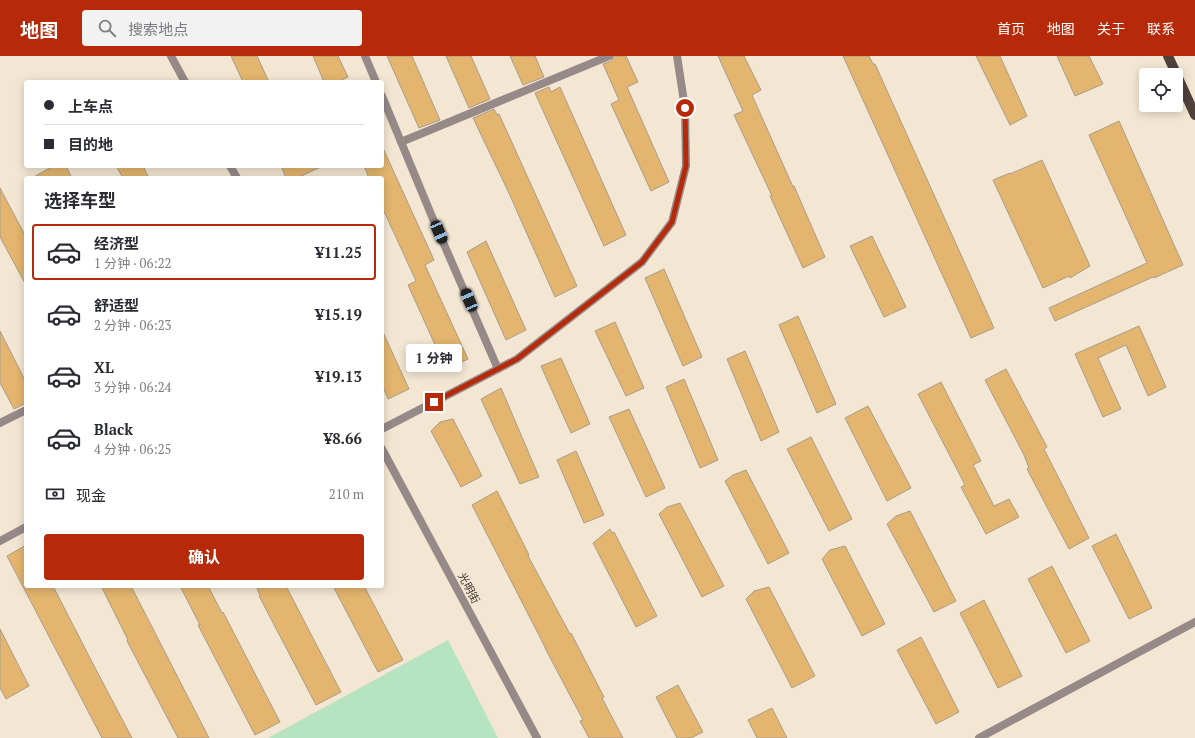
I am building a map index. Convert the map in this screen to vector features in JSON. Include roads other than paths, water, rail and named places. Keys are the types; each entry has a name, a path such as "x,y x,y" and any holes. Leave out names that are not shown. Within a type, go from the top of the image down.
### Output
{"main road":[{"path":"1168,56 1195,115"}],"street":[{"path":"171,56 184,80"},
{"path":"365,56 375,80"},
{"path":"401,142 610,56"},
{"path":"384,427 517,359 642,262 672,222 686,166 685,108 677,56"},
{"path":"384,101 498,368"},
{"path":"0,422 24,411"},
{"name":"光明街","path":"384,453 537,738"},
{"path":"0,541 24,528"},
{"path":"979,738 1195,622"}]}
